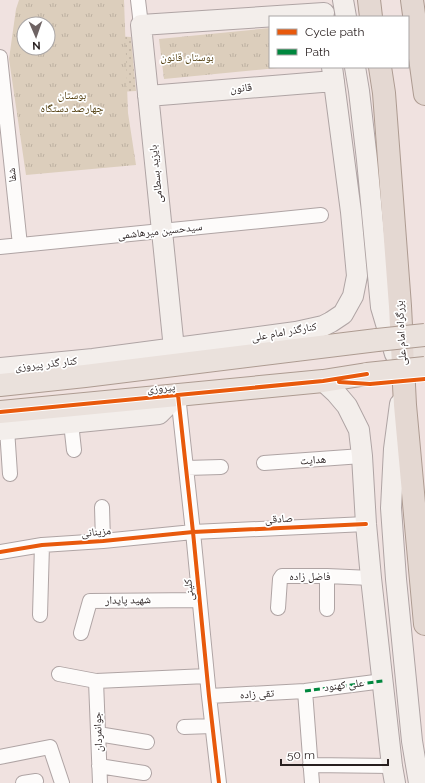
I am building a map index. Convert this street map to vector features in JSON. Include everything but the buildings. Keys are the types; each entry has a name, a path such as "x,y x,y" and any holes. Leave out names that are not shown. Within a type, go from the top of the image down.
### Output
{"highway":[{"path":"369,0 371,16"},
{"path":"412,0 425,94"},
{"name":"بزرگراه امام علی","path":"380,68 384,93 400,306 411,374 425,624"}],"main road":[{"path":"343,0 346,16"},
{"path":"141,25 323,10"},
{"name":"بایزید بسطامی","path":"141,25 174,349"},
{"path":"355,68 367,160 381,307 411,374"},
{"name":"قانون","path":"148,96 333,74"},
{"name":"کنارگذر امام علی","path":"84,366 174,349 296,332 323,326 332,322 343,314 352,296 357,276 351,212 333,74"},
{"path":"417,336 414,346 411,374 399,405 394,449 391,508 396,579 412,741 419,783"},
{"name":"پیروزی","path":"0,385 84,366 417,336"},
{"name":"کنار گذر پیروزی","path":"0,368 84,366"},
{"name":"پیروزی","path":"2,424 178,395 411,374"},
{"path":"323,381 347,406 359,430 371,578 394,774"},
{"name":"پیروزی","path":"2,424 71,423 159,414 178,395"}],"street":[{"name":"بایزید بسطامی","path":"138,0 141,25"},
{"name":"شفا","path":"0,57 7,184 20,245"},
{"name":"سیدحسین میرهاشمی","path":"0,247 321,215"},
{"name":"کلینی","path":"178,395 219,783"},
{"path":"71,423 74,450"},
{"path":"2,424 10,474"},
{"name":"هدایت","path":"264,463 362,456"},
{"path":"186,468 221,467"},
{"path":"102,507 103,541"},
{"name":"صادقی","path":"193,532 366,524"},
{"name":"مزینانی","path":"0,552 42,545 103,541 193,532"},
{"path":"40,615 42,545"},
{"name":"فاضل زاده","path":"278,608 280,579 282,576 371,578"},
{"path":"327,576 327,609"},
{"name":"شهید پایدار","path":"81,633 90,600 199,600"},
{"path":"58,674 96,681 207,676"},
{"name":"جوانمردان","path":"96,681 100,783"},
{"name":"علی کهنود","path":"305,691 383,681"},
{"path":"305,691 312,783"},
{"name":"تقی زاده","path":"209,696 305,691"},
{"path":"184,727 212,726"},
{"path":"98,734 147,742"},
{"path":"0,757 50,747 62,783"},
{"path":"310,765 394,774"},
{"path":"99,766 144,773"}],"green space":[{"name":"بوستان چهارصد دستگاه","path":"19,0 124,0 128,113 136,165 26,175 9,59 16,9"},
{"name":"بوستان قانون","path":"269,28 269,68 278,68 164,79 159,39"},
{"path":"115,36 131,37 136,91 119,92"}],"marked path":[{"path":"305,691 383,681"}],"cycle path":[{"path":"0,412 323,381 367,374"},
{"path":"339,382 370,384 425,379"},
{"path":"178,395 219,783"},
{"path":"0,552 42,545 103,541 193,532 366,524"}]}
